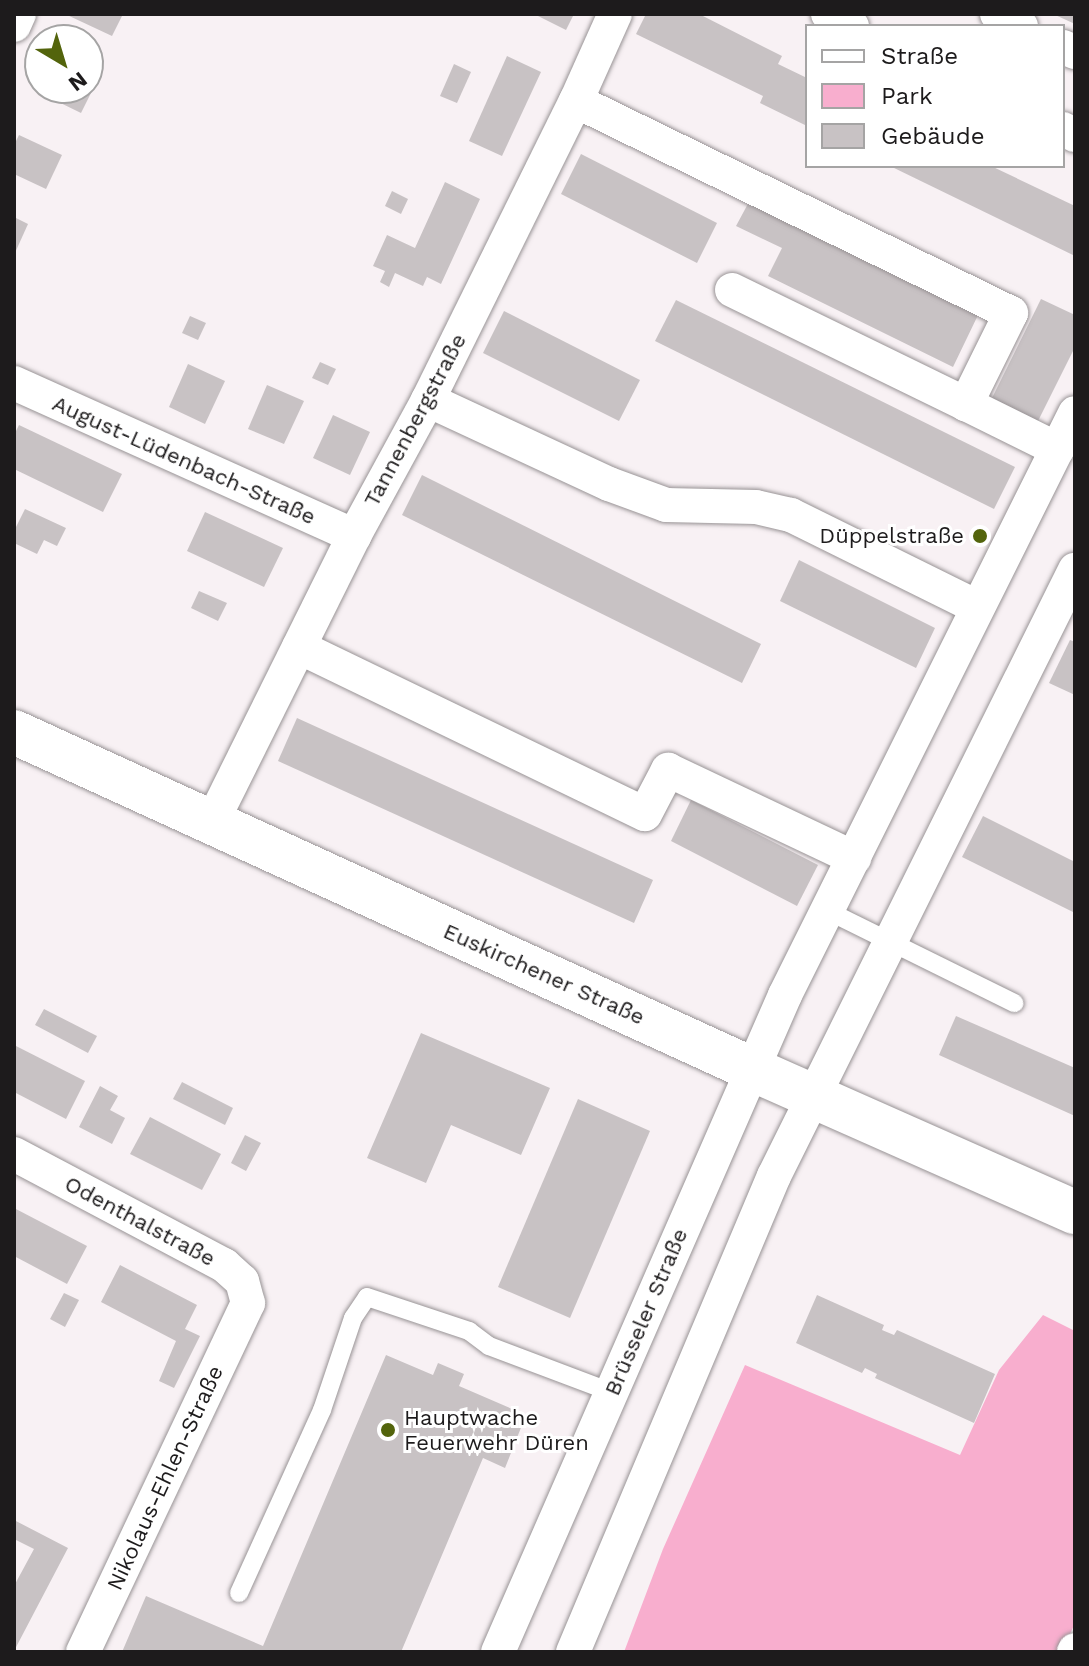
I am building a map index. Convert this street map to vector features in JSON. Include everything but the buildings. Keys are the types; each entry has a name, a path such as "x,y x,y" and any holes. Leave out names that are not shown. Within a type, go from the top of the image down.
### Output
{"street":[{"path":"14,25 19,14"},
{"name":"Tannenbergstraße","path":"211,824 354,536 428,400 576,101 615,14"},
{"path":"828,14 848,24"},
{"path":"997,14 1017,24"},
{"path":"576,101 1011,313 966,404"},
{"path":"732,290 1057,449"},
{"name":"August-Lüdenbach-Straße","path":"14,383 354,536"},
{"path":"428,400 609,484 666,505 756,507 791,515 977,607"},
{"path":"828,911 1075,413"},
{"path":"573,1652 774,1176 1075,570"},
{"path":"299,647 645,814 668,770 854,858"},
{"name":"Euskirchener Straße","path":"14,732 754,1070 1075,1212"},
{"name":"Brüsseler Straße","path":"498,1652 775,1017 828,911"},
{"name":"Odenthalstraße","path":"14,1154 224,1265 242,1281 248,1303"},
{"name":"Nikolaus-Ehlen-Straße","path":"83,1652 248,1303"}],"lane":[{"path":"828,911 1014,1003"},
{"path":"239,1593 322,1410 353,1318 367,1297 469,1331 489,1346 611,1392"}],"green space":[{"path":"1043,1315 1075,1331 1075,1623 1062,1652 624,1652 663,1549 745,1365 960,1455 999,1370"}],"place":[{"name":"Düppelstraße","path":"980,536"},
{"name":"Hauptwache Feuerwehr Düren","path":"388,1430"}]}
